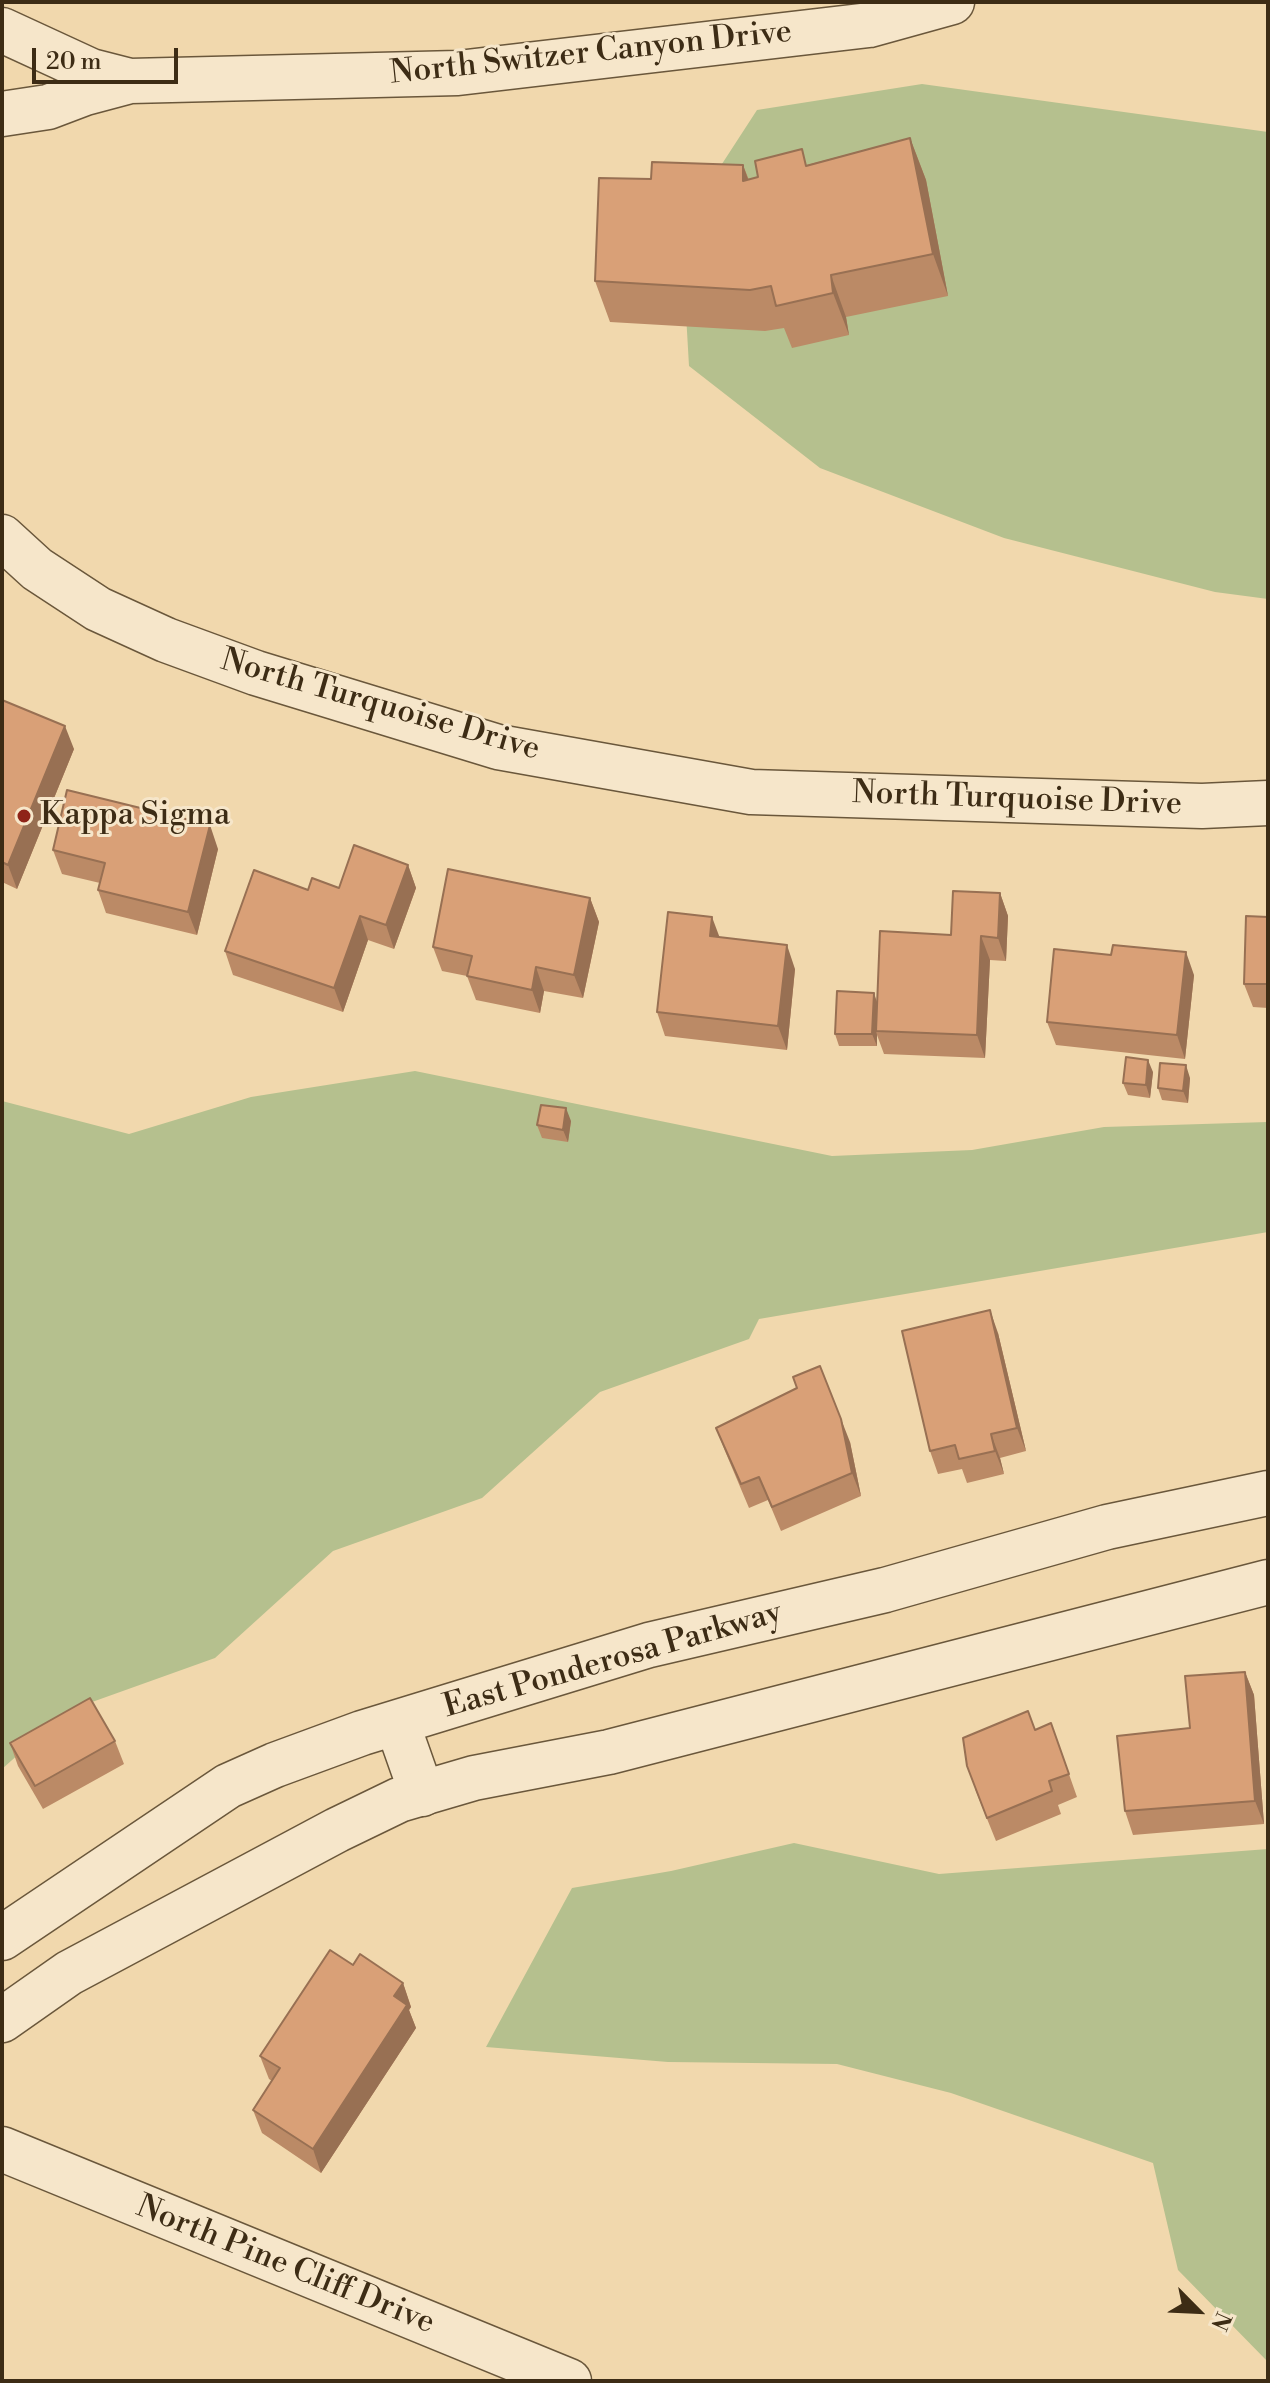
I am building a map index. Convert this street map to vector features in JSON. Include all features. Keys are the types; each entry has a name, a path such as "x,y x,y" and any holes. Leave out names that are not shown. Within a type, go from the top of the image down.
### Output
{"street":[{"name":"North Switzer Canyon Drive","path":"2,114 48,107 130,81 458,73 869,25 952,2"},
{"name":"North Switzer Canyon Drive","path":"2,30 91,71 130,81"},
{"name":"North Turquoise Drive","path":"2,537 37,569 98,609 166,640 256,673 498,747 751,792 1202,806 1268,803"},
{"name":"East Ponderosa Parkway","path":"2,1938 228,1786 275,1765 397,1723 649,1645 885,1590 1107,1527 1268,1493"},
{"path":"2,2020 82,1966 399,1800 474,1778 609,1752 1268,1582"},
{"path":"397,1723 422,1794"},
{"name":"North Pine Cliff Drive","path":"2,2149 569,2381"}],"green space":[{"path":"922,84 1268,132 1268,599 1215,592 1004,538 820,468 689,366 681,227 757,110"},
{"path":"415,1071 832,1156 972,1150 1104,1127 1268,1122 1268,1232 759,1319 749,1339 600,1392 482,1498 333,1551 215,1658 67,1711 2,1769 2,1101 129,1134 251,1097"},
{"path":"794,1843 939,1874 1268,1849 1268,2362 1178,2270 1153,2163 951,2093 837,2064 668,2062 486,2047 572,1888 671,1871"}],"building":[{"path":"910,138 933,254 831,275 833,293 776,306 771,286 750,290 595,281 599,178 651,179 652,162 743,165 743,181 758,177 755,161 802,149 806,166"},
{"name":"Kappa Sigma","path":"2,700 65,726 8,865 2,862"},
{"path":"67,790 210,825 188,912 98,890 105,863 53,850"},
{"path":"354,845 408,865 386,925 360,916 334,988 225,951 254,870 308,890 312,878 339,888"},
{"path":"448,869 590,898 574,975 536,967 532,990 467,976 472,956 433,947"},
{"path":"953,891 1000,893 998,938 981,936 977,1035 876,1031 880,931 951,935"},
{"path":"668,912 712,917 710,936 787,945 778,1026 657,1012"},
{"path":"1246,916 1268,917 1268,984 1244,984"},
{"path":"1113,945 1186,952 1177,1035 1047,1022 1054,949 1111,955"},
{"path":"837,991 874,993 872,1034 835,1034"},
{"path":"1126,1057 1148,1060 1146,1085 1123,1083"},
{"path":"1160,1063 1186,1065 1183,1091 1158,1088"},
{"path":"541,1105 566,1108 563,1130 537,1125"},
{"path":"990,1310 1017,1428 991,1434 995,1451 959,1459 955,1445 930,1451 902,1331"},
{"path":"820,1366 841,1419 852,1473 772,1507 759,1477 741,1484 716,1428 797,1388 793,1377"},
{"path":"1245,1672 1255,1801 1125,1811 1117,1736 1190,1728 1185,1676"},
{"path":"90,1698 115,1741 35,1786 10,1743"},
{"path":"1028,1711 1035,1730 1051,1723 1069,1774 1049,1781 1052,1791 987,1818 967,1766 963,1738"},
{"path":"330,1950 353,1965 360,1954 403,1983 394,1996 407,2005 313,2149 253,2110 280,2068 260,2056"}],"place":[{"name":"Kappa Sigma","path":"24,816"}]}
